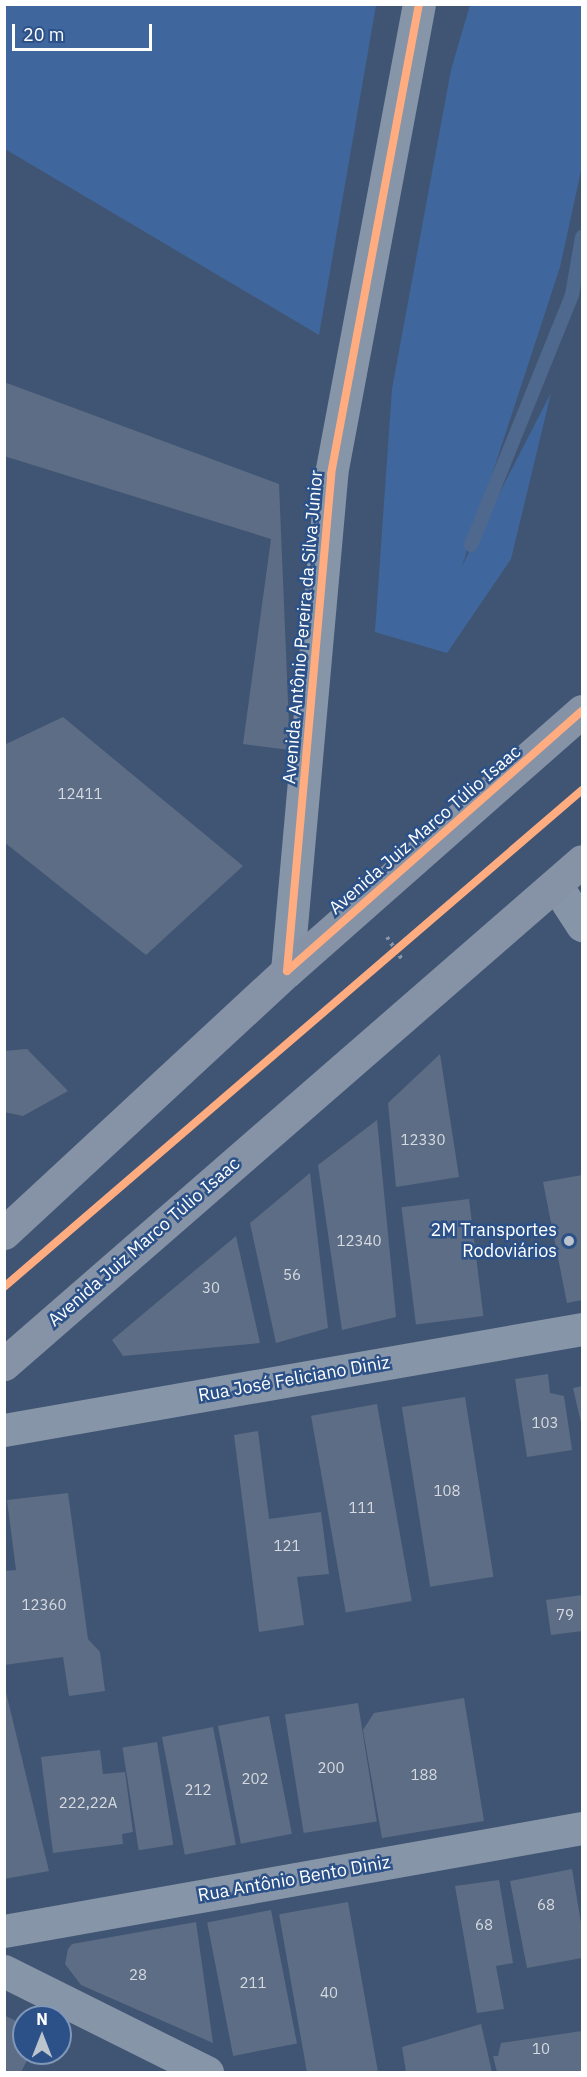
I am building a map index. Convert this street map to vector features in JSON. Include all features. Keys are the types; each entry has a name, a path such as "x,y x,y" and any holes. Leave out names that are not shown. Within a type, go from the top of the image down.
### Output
{"main road":[{"name":"Avenida Juiz Marco Túlio Isaac","path":"4,1233 287,971 582,711"},
{"name":"Avenida Juiz Marco Túlio Isaac","path":"4,1364 574,870"}],"street":[{"name":"Avenida Antônio Pereira da Silva Júnior","path":"287,971 331,474 419,4"},
{"path":"574,870 582,925"},
{"name":"Rua José Feliciano Diniz","path":"4,1430 582,1329"},
{"name":"Rua Antônio Bento Diniz","path":"4,1931 582,1828"},
{"path":"4,1971 207,2073"}],"path":[{"path":"364,904 428,996"},
{"path":"387,958 405,943"}],"shaded area":[{"path":"5,4 376,5 319,335 5,149"},
{"path":"470,5 582,5 582,166 560,267 462,566 551,393 511,559 447,653 375,632 392,389 451,70"}],"building":[{"path":"4,382 279,484 290,750 243,744 271,539 4,456"},
{"path":"63,717 243,866 146,955 4,842 4,745"},
{"path":"27,1049 68,1091 23,1116 4,1112 4,1051"},
{"path":"440,1054 459,1177 396,1187 388,1103"},
{"path":"377,1120 396,1317 342,1330 318,1165"},
{"path":"310,1173 328,1328 276,1343 250,1223"},
{"name":"2M Transportes Rodoviários","path":"582,1175 582,1300 567,1303 543,1182"},
{"path":"469,1199 483,1316 416,1324 402,1207"},
{"path":"236,1236 260,1343 123,1356 112,1340"},
{"path":"548,1374 550,1393 564,1396 572,1450 527,1457 515,1379"},
{"path":"582,1386 582,1427 573,1388"},
{"path":"465,1397 493,1577 430,1587 402,1407"},
{"path":"377,1404 412,1601 346,1613 311,1416"},
{"path":"258,1431 269,1519 321,1512 329,1574 297,1577 304,1625 259,1632 234,1435"},
{"path":"68,1493 88,1639 100,1652 105,1691 69,1696 63,1657 4,1665 4,1571 16,1570 7,1500"},
{"path":"582,1595 582,1631 551,1635 546,1600"},
{"path":"4,1684 49,1871 4,1879"},
{"path":"464,1698 484,1821 382,1838 363,1730 374,1713"},
{"path":"358,1703 377,1822 304,1833 285,1715"},
{"path":"269,1716 292,1834 241,1844 218,1726"},
{"path":"213,1727 236,1845 185,1855 162,1737"},
{"path":"157,1742 173,1845 139,1850 122,1747"},
{"path":"100,1750 103,1774 125,1772 133,1832 122,1834 123,1844 53,1853 41,1757"},
{"path":"572,1869 582,1929 582,1958 527,1968 510,1881"},
{"path":"499,1880 513,1963 496,1966 504,2009 477,2013 455,1886"},
{"path":"348,1902 378,2072 307,2072 279,1914"},
{"path":"271,1910 297,2044 233,2056 207,1922"},
{"path":"196,1922 213,2043 81,1985 65,1964 68,1949 72,1944"},
{"path":"4,2015 12,2019 12,2065 25,2065 21,2072 4,2072"},
{"path":"481,2024 492,2072 406,2072 402,2047"},
{"path":"582,2031 582,2072 497,2072 493,2056 498,2056 501,2043"}],"waterway":[{"path":"471,545 572,295 582,237"}],"cycle path":[{"path":"287,971 331,474 419,4"},
{"path":"287,971 582,711"},
{"path":"4,1287 582,790"}],"place":[{"name":"2M Transportes Rodoviários","path":"569,1241"}]}
